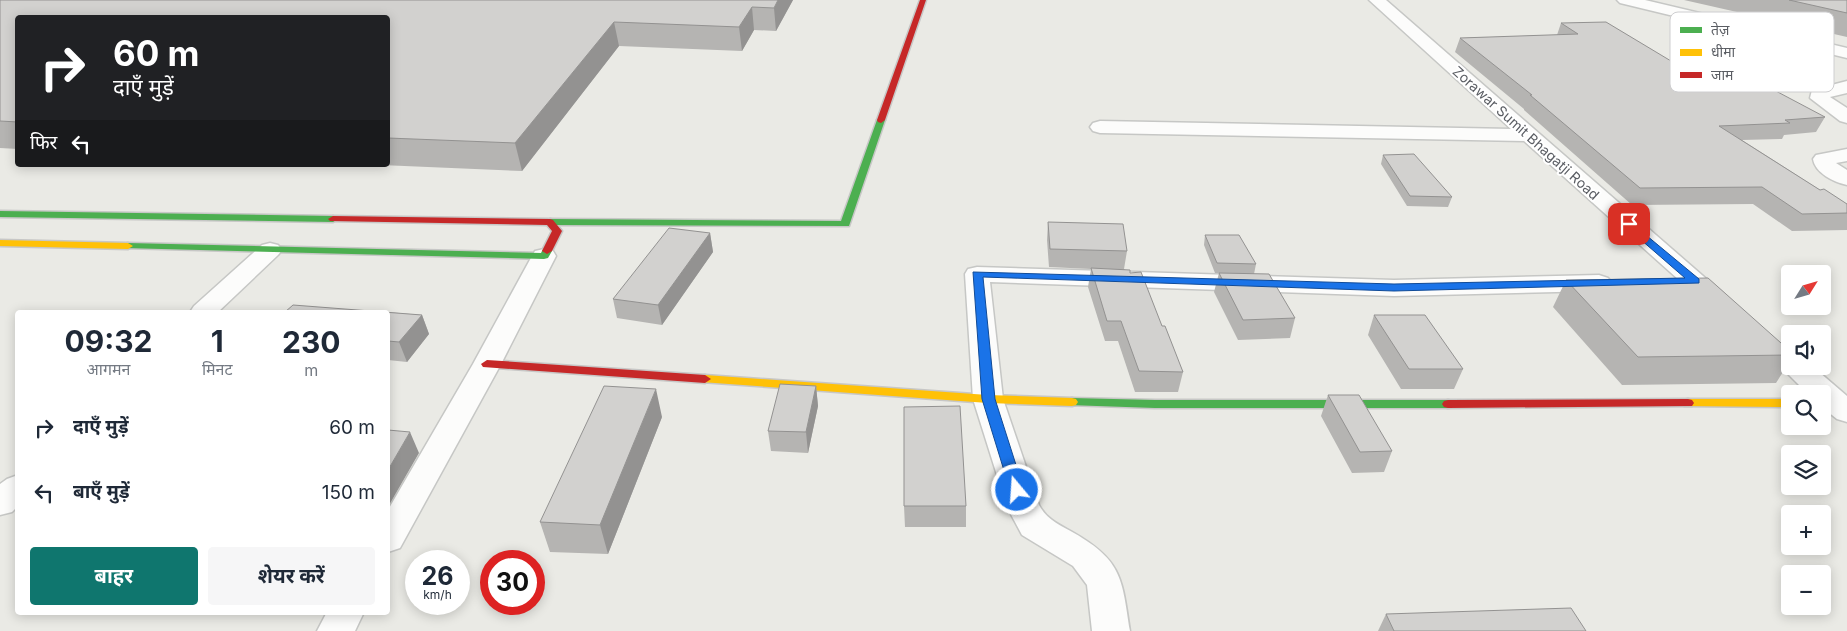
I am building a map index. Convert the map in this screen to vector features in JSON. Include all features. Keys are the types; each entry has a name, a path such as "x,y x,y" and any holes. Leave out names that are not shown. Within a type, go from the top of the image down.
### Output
{"street":[{"path":"0,214 845,224 923,0"},
{"name":"Zorawar Sumit Bhagatji Road","path":"1377,0 1731,313"},
{"path":"1625,0 1675,12"},
{"path":"1834,50 1847,53"},
{"path":"1834,90 1847,87"},
{"path":"1827,92 1819,94 1819,98 1847,117"},
{"path":"1100,127 1528,135"},
{"path":"1847,155 1823,159 1824,166 1847,179"},
{"path":"390,535 487,364 557,232 550,222"},
{"path":"0,243 544,256"},
{"path":"205,310 270,250"},
{"path":"1111,631 1104,581 1085,556 1034,526 1023,508 988,399 977,274 1394,288 1627,282"},
{"path":"1656,282 1695,281"},
{"path":"487,364 988,399 1156,404 1781,403"},
{"path":"1802,375 1835,406"},
{"path":"0,503 15,490"},
{"path":"336,631 344,615"}],"building":[{"path":"0,0 778,0 774,8 752,7 739,27 614,22 515,143 390,138 390,15 15,15 15,122 0,121"},
{"path":"1789,0 1847,0 1847,13"},
{"path":"1606,22 1670,60 1670,92 1778,92 1825,117 1785,120 1790,123 1719,126 1820,190 1824,189 1847,204 1847,213 1802,214 1762,187 1640,188 1530,95 1532,95 1460,38 1578,34 1561,23"},
{"path":"1414,154 1452,197 1410,196 1383,155"},
{"path":"1048,222 1123,224 1127,251 1050,249"},
{"path":"669,228 710,233 658,305 613,299"},
{"path":"1205,235 1239,235 1256,264 1217,263"},
{"path":"1091,268 1130,270 1130,273 1141,272 1162,326 1165,326 1183,372 1139,371 1121,321 1107,321"},
{"path":"1219,273 1269,274 1295,318 1243,320"},
{"path":"1708,278 1781,343 1781,355 1638,357 1566,280"},
{"path":"293,305 357,310 287,310"},
{"path":"390,312 422,315 399,342 390,341"},
{"path":"1374,315 1425,315 1463,369 1409,369"},
{"path":"780,384 816,386 806,432 768,431"},
{"path":"604,386 656,389 600,525 540,522"},
{"path":"1328,395 1359,395 1392,451 1360,452"},
{"path":"960,406 966,506 904,506 904,407"},
{"path":"390,430 410,432 390,467"},
{"path":"1571,608 1586,631 1394,631 1386,614"}],"traffic: fast":[{"path":"550,222 845,224 881,120"},
{"path":"0,214 333,219"},
{"path":"128,246 544,256 547,251"},
{"path":"1072,402 1155,404 1448,404"}],"traffic: slow":[{"path":"0,243 128,246"},
{"path":"705,379 988,399 1072,402"},
{"path":"1688,403 1781,403"}],"traffic: jam":[{"path":"881,120 923,0"},
{"path":"333,219 550,222 557,231 547,251"},
{"path":"487,364 705,379"},
{"path":"1448,404 1688,403"}],"route":[{"path":"1017,490 988,399 977,274 1394,288 1695,281 1629,224"}]}
